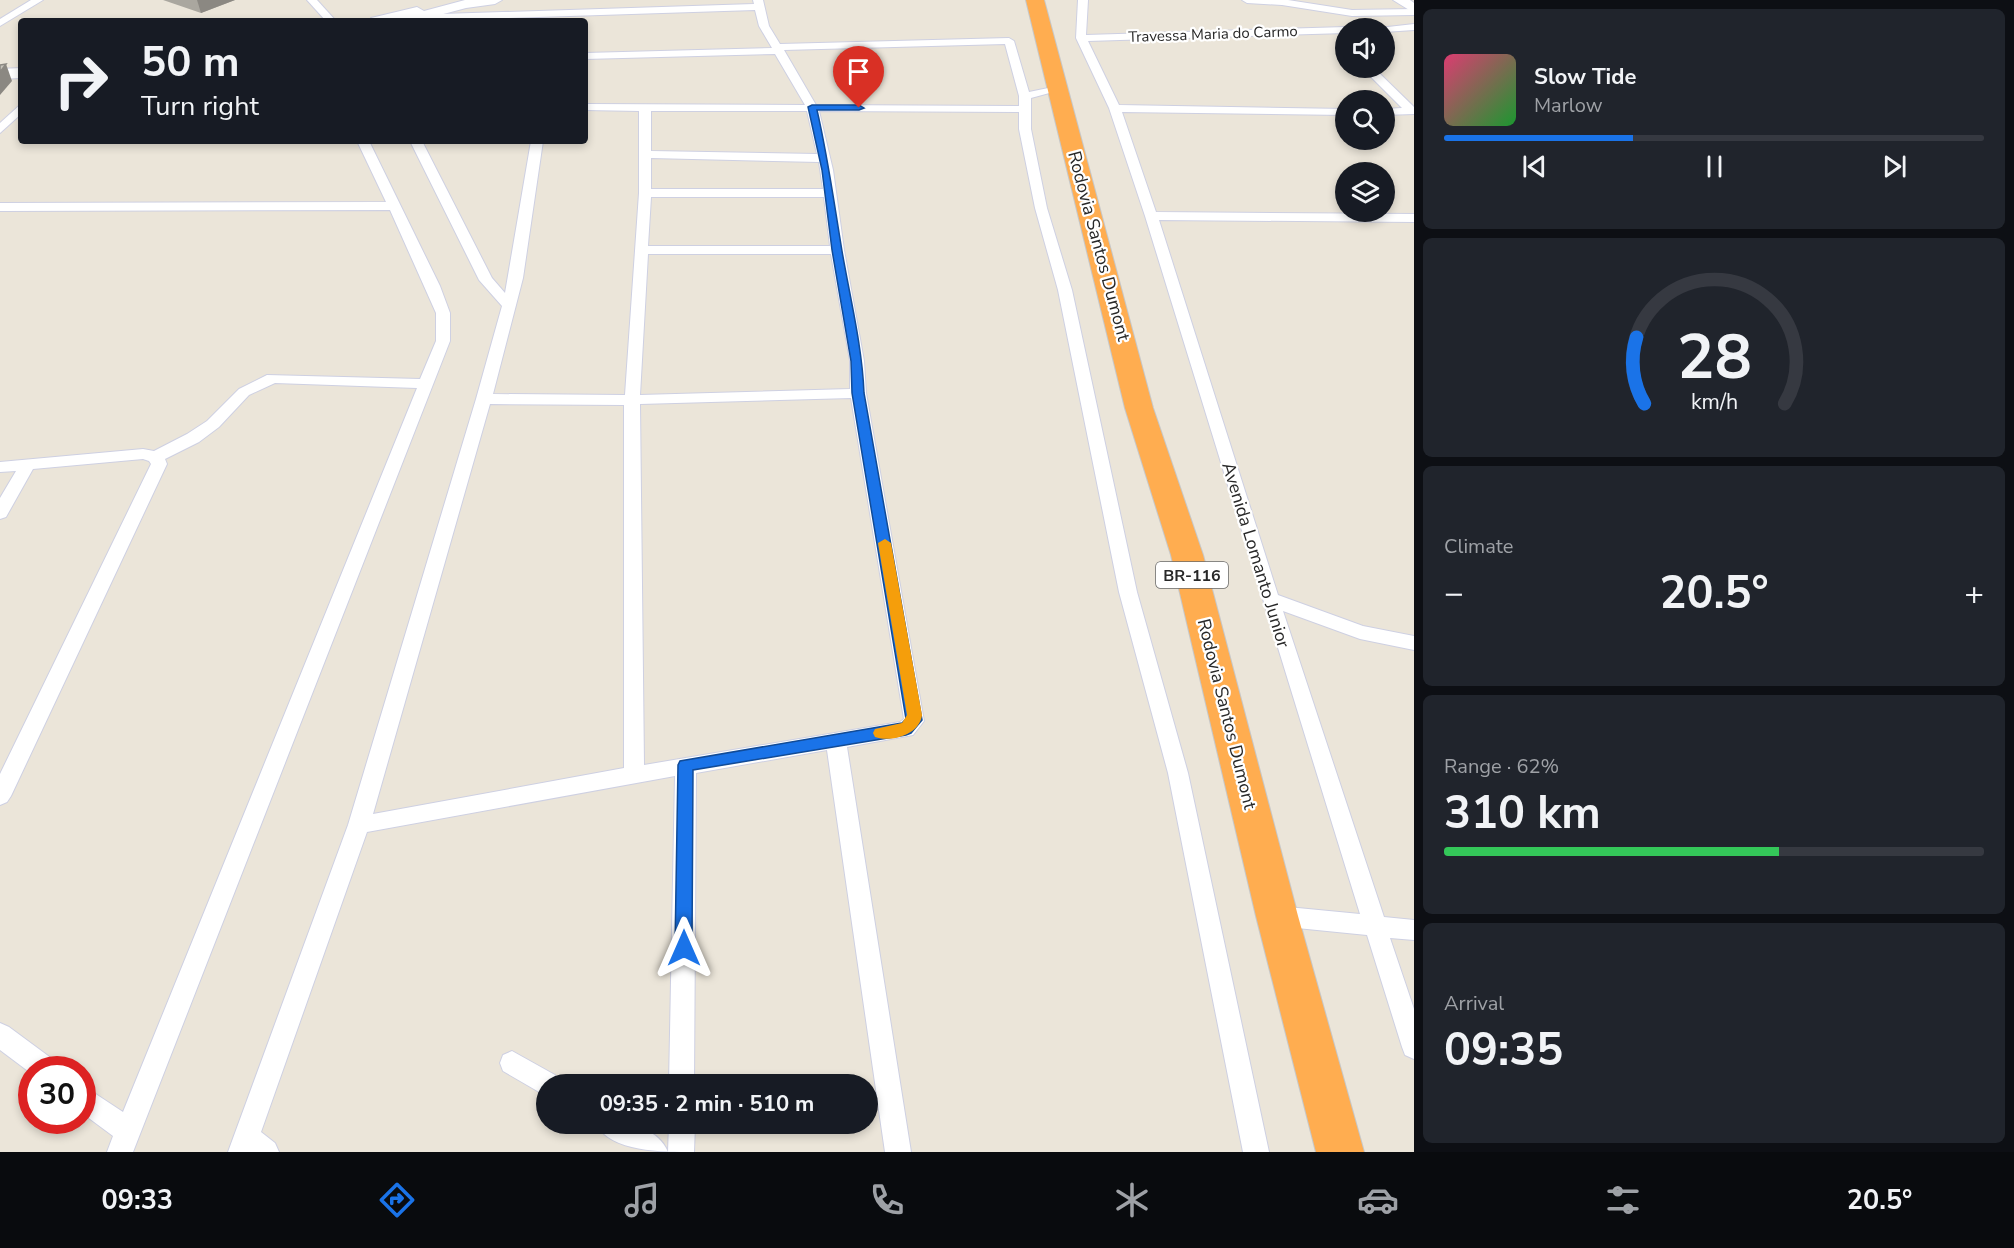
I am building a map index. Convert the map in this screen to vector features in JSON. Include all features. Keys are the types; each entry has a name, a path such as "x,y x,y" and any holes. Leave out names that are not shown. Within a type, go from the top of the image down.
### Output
{"highway":[{"name":"Rodovia Santos Dumont","path":"1035,0 1139,408 1187,555 1277,916 1340,1152"}],"street":[{"path":"0,14 23,0"},
{"path":"0,23 38,0"},
{"path":"389,18 462,1 495,0"},
{"path":"1081,38 1083,0"},
{"path":"1247,0 1281,1 1352,13 1414,10"},
{"path":"1400,0 1414,10"},
{"path":"409,18 462,1"},
{"path":"314,3 317,18"},
{"path":"314,3 328,18"},
{"path":"359,825 686,765 906,729 914,720 915,715 858,393 857,361 837,250 830,193 812,107 764,26 758,4 429,18"},
{"path":"1352,13 1356,18"},
{"path":"1395,28 1414,27"},
{"name":"Travessa Maria do Carmo","path":"1081,38 1335,30"},
{"name":"Avenida Lomanto Junior","path":"1081,38 1114,108 1151,216 1270,599 1414,1047"},
{"path":"588,49 1008,41 1025,96 1025,129 1041,208 1065,290 1128,592 1178,773 1256,1152"},
{"path":"588,56 777,47"},
{"path":"0,66 18,66"},
{"path":"0,74 18,73"},
{"path":"1378,78 1413,111"},
{"path":"1025,96 1058,89"},
{"path":"588,107 1024,109"},
{"path":"634,776 632,400 645,193 645,107"},
{"path":"1114,108 1335,112"},
{"path":"0,130 18,110"},
{"path":"1395,111 1413,111"},
{"path":"96,1112 123,1141 443,341 443,313 433,286 364,144"},
{"path":"418,144 486,280 510,307"},
{"path":"251,1147 359,825 484,399 510,307 537,144"},
{"path":"645,154 822,158"},
{"path":"645,193 830,193"},
{"path":"0,207 394,206"},
{"path":"1151,216 1414,218"},
{"path":"641,250 837,250"},
{"path":"0,467 143,454 156,457 193,438 213,424 244,392 272,378 425,384"},
{"path":"484,399 632,400 858,393"},
{"path":"0,796 159,464 156,457"},
{"path":"0,513 28,464"},
{"path":"1270,599 1360,632 1414,643"},
{"path":"836,741 898,1152"},
{"path":"682,1074 686,765"},
{"path":"1277,916 1414,930"},
{"path":"0,1035 28,1056"},
{"path":"512,1063 536,1078"},
{"path":"625,1134 655,1152"},
{"path":"681,1152 682,1134"}],"slow traffic":[{"path":"880,733 906,729 911,725 915,715 885,543"}],"route":[{"path":"684,948 686,765 906,729 914,720 915,715 858,393 857,361 837,250 827,170 822,158 812,107 859,108"}]}
